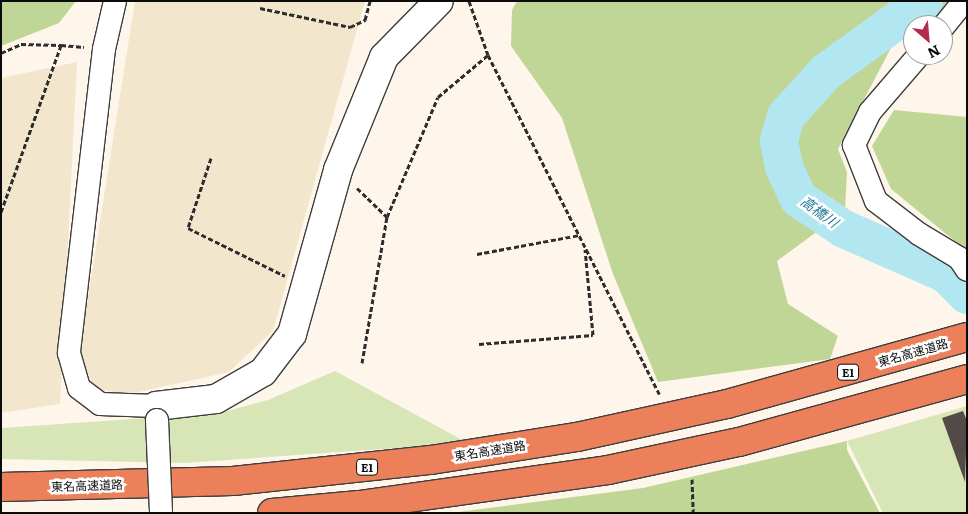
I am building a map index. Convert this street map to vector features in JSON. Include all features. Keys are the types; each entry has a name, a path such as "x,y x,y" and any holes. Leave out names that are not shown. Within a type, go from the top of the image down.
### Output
{"highway":[{"name":"東名高速道路","path":"1,487 232,481 431,460 577,437 728,404 967,337"},
{"path":"272,513 359,505 608,470 739,442 967,379"}],"street":[{"path":"115,1 104,49 69,353 79,388 100,404 156,413 216,399 263,372 292,334 338,170 384,57 439,1"},
{"path":"953,15 963,3"},
{"path":"910,65 870,112 854,145 876,201 919,234 959,258 967,270"},
{"path":"156,413 161,513"}],"path":[{"path":"260,8 350,27 365,20 370,1"},
{"path":"469,1 488,55 580,235 659,396"},
{"path":"1,53 21,44 104,49"},
{"path":"1,212 61,45"},
{"path":"362,363 387,217 438,97 488,55"},
{"path":"211,158 188,228 306,286"},
{"path":"338,170 387,217"},
{"path":"477,254 580,235"},
{"path":"479,344 593,335 585,246"},
{"path":"692,479 693,513"}],"shaded area":[{"path":"135,1 365,1 273,331 229,372 129,394 95,389 79,354"},
{"path":"77,62 60,404 1,413 1,78"}],"green space":[{"path":"1,1 76,1 59,23 1,46"},
{"path":"517,1 957,1 937,15 903,15 903,39 892,46 838,149 847,172 845,211 777,261 788,304 838,336 830,359 658,382 613,274 562,118 511,46 512,10"},
{"path":"894,110 967,117 967,251 891,189 872,146"},
{"path":"335,371 468,443 185,463 1,459 1,428 220,413 268,400"},
{"path":"967,406 967,513 883,513 847,441"},
{"path":"847,441 847,450 880,513 451,513 643,488"}],"building":[{"path":"963,411 967,421 965,482 942,418"}],"waterway":[{"name":"高橋川","path":"924,1 826,72 786,116 779,141 784,167 799,199 844,229 946,274 967,295"}]}
